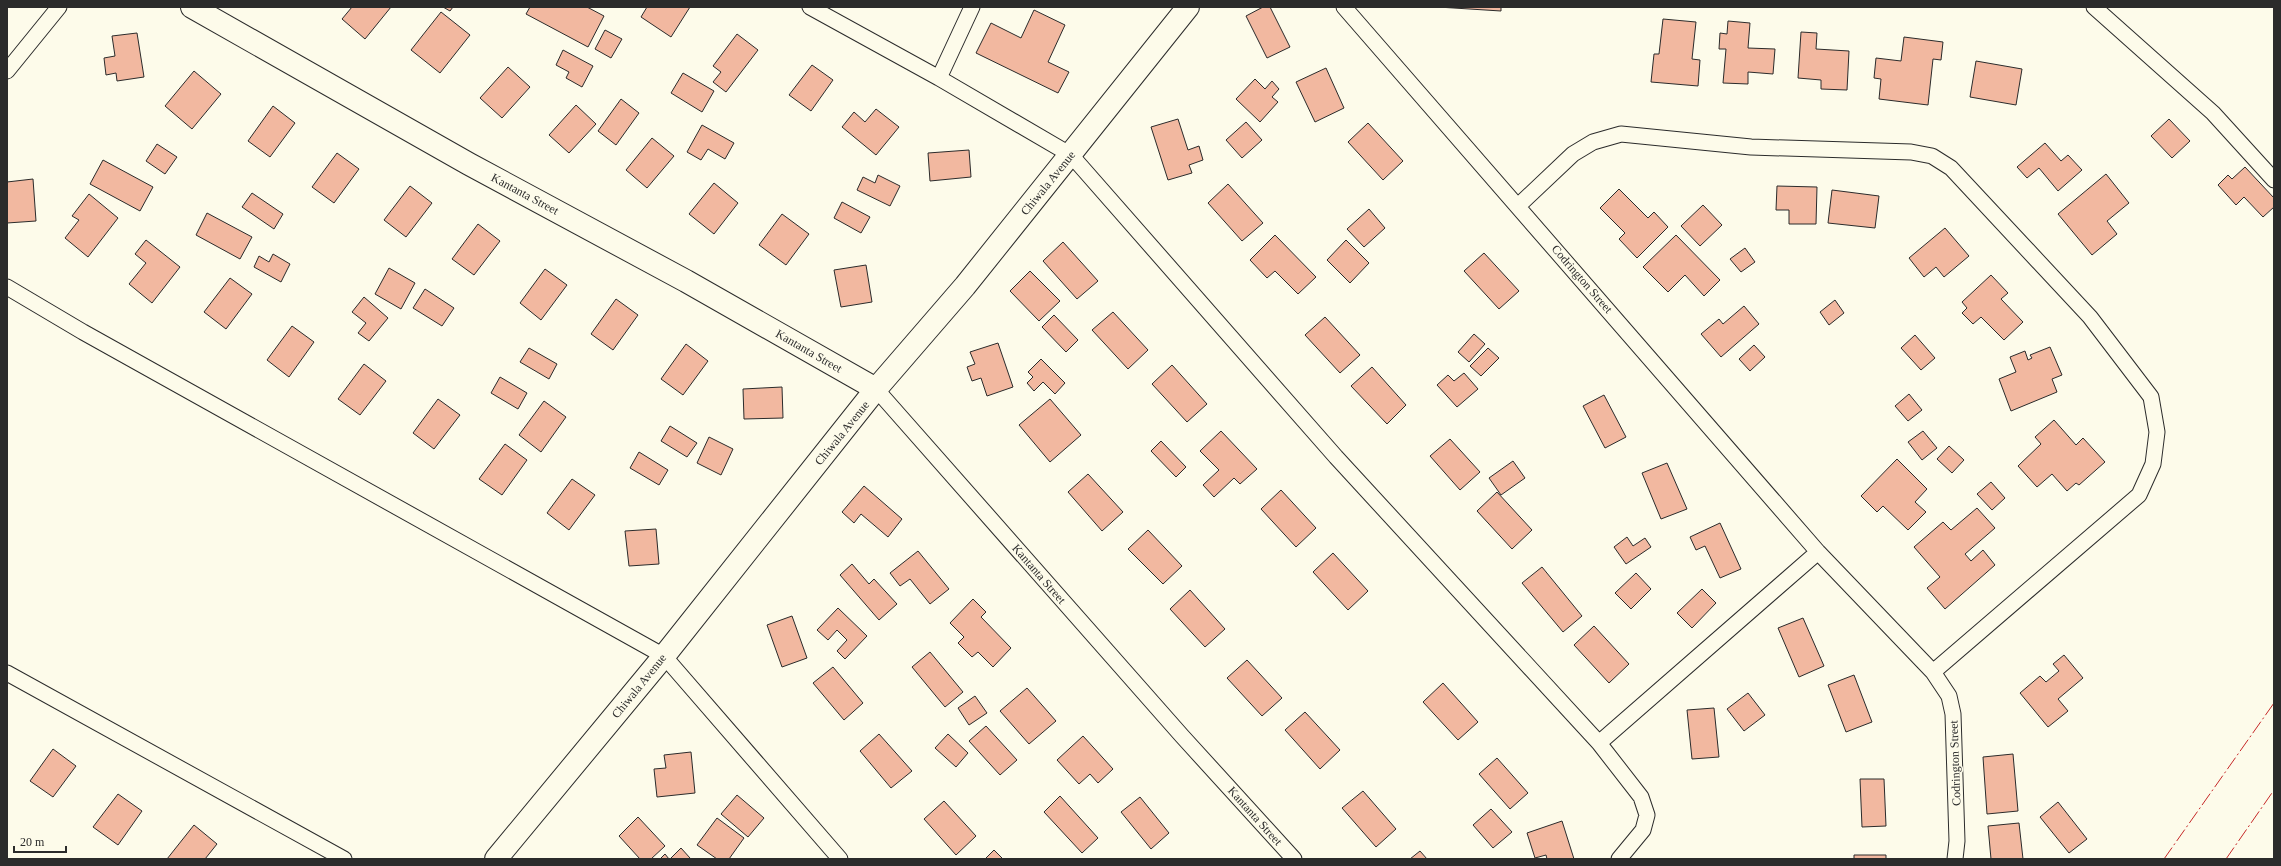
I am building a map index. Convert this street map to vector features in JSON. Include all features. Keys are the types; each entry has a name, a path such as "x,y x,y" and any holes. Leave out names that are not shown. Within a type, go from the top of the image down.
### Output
{"main road":[{"name":"Kantanta Street","path":"192,7 462,160 686,281 876,389"},
{"name":"Chiwala Avenue","path":"496,859 664,656 876,389 965,286 1188,7"}],"street":[{"path":"7,71 59,7"},
{"path":"810,7 939,78 1071,155 1336,457 1599,743 1641,797 1647,815 1643,830 1619,859"},
{"path":"939,78 972,7"},
{"name":"Codrington Street","path":"1344,7 1818,552 1933,672 1949,696 1953,714 1957,841 1955,859"},
{"path":"2094,7 2213,113 2274,180"},
{"path":"1518,206 1573,154 1593,142 1621,134 1751,147 1911,152 1932,156 1951,168 2090,317 2151,397 2157,432 2153,464 2140,495 1933,672"},
{"path":"7,287 83,332 664,656 840,859"},
{"name":"Kantanta Street","path":"876,389 1176,730 1294,859"},
{"path":"1599,743 1818,552"},
{"path":"7,673 344,859"}],"building":[{"path":"352,7 391,7 365,39 342,19"},
{"path":"443,7 453,7 450,11"},
{"path":"530,7 587,7 604,16 588,47 526,14"},
{"path":"647,7 690,7 671,37 641,17"},
{"path":"1263,7 1270,7 1290,47 1267,58 1246,16"},
{"path":"1438,7 1501,7 1501,11"},
{"path":"1034,10 1065,25 1048,62 1069,72 1058,93 976,53 991,23 1021,38"},
{"path":"441,12 470,35 440,73 411,50"},
{"path":"1663,19 1696,22 1692,59 1700,60 1698,86 1651,82 1654,54 1659,54"},
{"path":"1728,21 1750,23 1748,48 1775,49 1773,74 1748,72 1748,84 1723,83 1726,49 1719,49 1720,33 1727,34"},
{"path":"605,30 622,39 611,58 595,49"},
{"path":"1801,32 1817,33 1816,49 1849,51 1847,90 1821,89 1821,80 1798,78"},
{"path":"137,33 144,77 117,81 116,73 106,75 104,58 115,56 112,36"},
{"path":"737,34 758,50 726,92 713,82 721,72 713,66"},
{"path":"1904,37 1943,42 1941,60 1933,59 1928,105 1879,99 1881,79 1874,78 1876,58 1901,61"},
{"path":"563,50 593,66 582,87 566,78 569,72 556,65"},
{"path":"1976,61 2022,69 2016,105 1970,97"},
{"path":"812,65 833,80 811,111 789,95"},
{"path":"508,67 530,87 502,118 480,98"},
{"path":"1326,68 1344,108 1315,122 1296,82"},
{"path":"194,71 221,94 192,129 165,106"},
{"path":"683,73 714,91 702,112 671,93"},
{"path":"1255,79 1265,89 1272,81 1279,89 1272,97 1278,102 1260,122 1236,99"},
{"path":"621,99 639,113 616,145 598,131"},
{"path":"576,105 596,124 569,153 549,135"},
{"path":"273,106 295,123 270,157 248,141"},
{"path":"876,109 899,127 876,155 842,127 854,112 865,122"},
{"path":"1178,119 1188,150 1199,146 1203,160 1189,165 1192,173 1168,180 1151,127"},
{"path":"2169,119 2190,141 2172,158 2151,136"},
{"path":"1246,122 1262,140 1242,158 1226,140"},
{"path":"1368,123 1403,161 1383,180 1348,142"},
{"path":"702,125 734,143 725,159 708,149 701,160 687,152"},
{"path":"652,138 674,156 647,188 626,170"},
{"path":"2045,143 2061,161 2068,155 2082,170 2058,191 2039,168 2027,178 2017,167"},
{"path":"157,144 177,157 165,174 146,161"},
{"path":"969,150 971,177 930,181 928,153"},
{"path":"337,153 359,169 334,203 312,187"},
{"path":"103,160 153,187 140,211 90,184"},
{"path":"2245,167 2274,198 2274,207 2263,217 2244,197 2236,205 2218,185 2228,175 2232,179"},
{"path":"2106,174 2129,203 2107,221 2117,234 2092,255 2058,214"},
{"path":"878,175 900,186 890,206 857,190 863,177 875,183"},
{"path":"33,179 36,221 7,223 7,182"},
{"path":"714,183 738,203 714,234 689,214"},
{"path":"1228,184 1263,223 1242,241 1208,203"},
{"path":"410,186 432,203 406,237 384,220"},
{"path":"1777,186 1817,187 1816,224 1789,224 1789,210 1776,210"},
{"path":"1619,189 1648,218 1654,212 1668,227 1637,258 1619,239 1625,233 1600,208"},
{"path":"1832,190 1879,196 1875,228 1828,223"},
{"path":"252,193 283,214 274,229 242,207"},
{"path":"89,194 118,218 88,257 65,238 79,220 72,216"},
{"path":"842,202 870,217 861,233 834,218"},
{"path":"1703,205 1722,225 1700,246 1681,226"},
{"path":"1369,209 1385,228 1364,247 1347,229"},
{"path":"207,213 252,237 240,259 196,235"},
{"path":"782,214 809,234 786,265 759,245"},
{"path":"478,224 500,241 474,275 452,259"},
{"path":"1945,228 1969,256 1944,277 1936,267 1924,277 1909,258"},
{"path":"1275,235 1316,277 1298,294 1275,271 1267,278 1250,260"},
{"path":"1676,235 1720,280 1704,296 1685,275 1668,292 1643,267"},
{"path":"146,240 180,267 152,303 129,284 146,263 135,254"},
{"path":"1346,240 1369,263 1350,283 1327,260"},
{"path":"1063,242 1098,281 1077,299 1043,261"},
{"path":"1745,248 1755,262 1741,272 1730,259"},
{"path":"1484,253 1519,291 1499,309 1464,271"},
{"path":"273,254 290,264 281,282 254,267 259,256 269,262"},
{"path":"866,265 872,302 841,307 834,270"},
{"path":"389,268 415,283 401,309 375,294"},
{"path":"545,269 567,285 541,320 520,303"},
{"path":"1030,271 1060,301 1039,321 1010,291"},
{"path":"1991,275 2008,293 2001,299 2023,322 2004,340 1981,317 1973,324 1962,313 1967,308 1962,302"},
{"path":"230,278 252,294 226,329 204,312"},
{"path":"425,289 454,308 442,326 413,308"},
{"path":"364,297 388,318 369,341 358,333 366,323 352,312"},
{"path":"616,299 638,315 613,350 591,334"},
{"path":"1835,300 1844,313 1829,325 1820,312"},
{"path":"1744,306 1759,324 1721,357 1701,334 1719,319 1723,324"},
{"path":"1113,312 1148,350 1128,369 1092,330"},
{"path":"1054,315 1078,340 1066,352 1042,327"},
{"path":"1325,317 1360,355 1340,373 1305,335"},
{"path":"292,326 314,342 289,377 267,360"},
{"path":"1474,334 1485,344 1469,362 1458,352"},
{"path":"1915,335 1935,358 1921,370 1901,348"},
{"path":"998,343 1013,387 987,396 981,378 972,381 967,367 975,364 970,352"},
{"path":"686,344 708,361 683,395 661,379"},
{"path":"1754,345 1765,357 1750,371 1739,359"},
{"path":"2050,347 2062,375 2052,379 2057,392 2011,411 1999,379 2016,372 2010,357 2025,351 2028,360 2032,358 2030,355"},
{"path":"529,348 557,364 549,379 520,362"},
{"path":"1488,348 1499,358 1481,376 1470,366"},
{"path":"1041,359 1065,383 1055,394 1043,382 1034,391 1027,383 1033,377 1028,372"},
{"path":"364,364 386,381 360,415 338,399"},
{"path":"1172,365 1207,404 1187,422 1152,384"},
{"path":"1372,367 1406,405 1387,424 1351,386"},
{"path":"1464,373 1478,389 1457,407 1437,385 1448,375 1454,381"},
{"path":"500,377 527,393 518,409 491,393"},
{"path":"782,387 783,418 744,419 743,389"},
{"path":"1909,394 1922,410 1908,421 1895,406"},
{"path":"1604,395 1626,437 1605,448 1583,406"},
{"path":"438,399 460,415 434,449 413,433"},
{"path":"1050,399 1081,435 1050,462 1019,425"},
{"path":"544,401 566,417 541,452 519,435"},
{"path":"2054,420 2076,445 2083,438 2105,462 2079,485 2076,483 2067,491 2052,474 2037,487 2018,466 2041,444 2035,437"},
{"path":"670,426 697,443 687,457 661,441"},
{"path":"1221,431 1257,469 1240,484 1234,478 1214,497 1203,485 1219,470 1200,451"},
{"path":"1923,431 1937,448 1922,460 1908,442"},
{"path":"709,437 733,449 721,475 697,463"},
{"path":"1450,439 1480,472 1460,490 1430,456"},
{"path":"1161,441 1186,467 1176,477 1151,451"},
{"path":"505,444 527,460 502,495 479,479"},
{"path":"1949,446 1964,460 1952,473 1937,459"},
{"path":"639,452 668,470 659,485 630,468"},
{"path":"1897,459 1927,489 1915,502 1926,512 1908,530 1883,506 1877,512 1861,496"},
{"path":"1513,461 1525,478 1501,495 1489,478"},
{"path":"1667,463 1687,509 1661,519 1642,473"},
{"path":"1088,474 1123,512 1102,531 1068,492"},
{"path":"572,479 595,495 569,530 547,513"},
{"path":"1991,482 2005,498 1992,510 1977,494"},
{"path":"864,486 902,519 888,537 861,514 854,523 842,512"},
{"path":"1281,490 1316,528 1296,547 1261,509"},
{"path":"1497,492 1532,530 1512,549 1477,511"},
{"path":"1977,508 1995,528 1965,554 1971,561 1983,550 1995,565 1945,609 1927,588 1940,577 1914,547 1943,522 1951,530"},
{"path":"1720,523 1741,569 1720,578 1705,546 1696,550 1690,537"},
{"path":"656,529 659,564 629,566 625,531"},
{"path":"1148,530 1182,566 1163,584 1128,549"},
{"path":"1627,537 1633,546 1645,538 1651,547 1626,564 1614,547"},
{"path":"918,551 949,589 930,604 910,579 900,586 890,573"},
{"path":"1333,553 1368,591 1348,610 1313,572"},
{"path":"852,564 869,584 874,579 897,604 879,620 840,575"},
{"path":"1542,567 1582,616 1563,632 1522,583"},
{"path":"1636,573 1651,589 1631,609 1615,593"},
{"path":"1702,589 1716,603 1692,628 1677,613"},
{"path":"1190,590 1225,629 1205,647 1170,609"},
{"path":"973,599 986,612 981,617 1011,648 993,667 978,652 972,657 958,643 964,637 950,623"},
{"path":"838,608 867,636 845,659 837,651 847,640 837,630 828,640 817,630"},
{"path":"792,616 807,658 782,667 767,625"},
{"path":"1803,618 1824,666 1799,677 1778,628"},
{"path":"1594,626 1629,664 1609,683 1574,645"},
{"path":"930,652 963,692 945,707 912,667"},
{"path":"2064,655 2083,678 2058,699 2068,711 2048,727 2020,693 2040,676 2046,682 2059,671 2053,664"},
{"path":"1247,660 1282,698 1262,716 1227,678"},
{"path":"833,667 863,703 844,720 813,683"},
{"path":"1854,675 1872,722 1846,732 1828,685"},
{"path":"1443,683 1478,722 1458,740 1423,702"},
{"path":"1027,688 1056,721 1029,744 1000,711"},
{"path":"1748,693 1765,715 1744,731 1727,709"},
{"path":"975,696 987,713 969,725 958,708"},
{"path":"1714,708 1719,757 1692,759 1687,710"},
{"path":"1305,712 1340,750 1320,769 1285,730"},
{"path":"986,726 1017,760 1000,775 969,741"},
{"path":"879,734 912,771 891,788 860,751"},
{"path":"948,734 968,753 956,767 935,748"},
{"path":"1083,736 1113,769 1098,783 1090,774 1079,784 1057,760"},
{"path":"53,749 76,766 53,797 30,781"},
{"path":"691,752 695,793 657,797 654,769 666,768 664,755"},
{"path":"2013,754 2018,811 1987,814 1983,757"},
{"path":"1497,758 1528,793 1510,809 1479,774"},
{"path":"1860,779 1884,779 1886,826 1862,827"},
{"path":"1363,791 1396,829 1376,847 1342,808"},
{"path":"118,794 142,811 118,845 93,827"},
{"path":"737,795 764,818 748,837 721,814"},
{"path":"1060,796 1098,838 1082,853 1044,812"},
{"path":"1140,797 1169,833 1151,849 1121,812"},
{"path":"944,801 976,836 956,855 924,819"},
{"path":"2058,802 2087,839 2069,853 2040,817"},
{"path":"1491,809 1512,832 1493,848 1473,825"},
{"path":"638,817 665,846 651,859 640,859 619,836"},
{"path":"717,818 744,838 729,859 717,859 697,845"},
{"path":"1562,821 1574,859 1547,859 1546,855 1535,858 1527,833"},
{"path":"2019,823 2023,859 1991,859 1988,826"},
{"path":"194,825 217,844 205,859 167,859"},
{"path":"681,848 690,858 689,859 670,859"},
{"path":"994,850 1003,859 985,859"},
{"path":"1420,851 1427,859 1410,859"},
{"path":"665,854 669,859 660,859"},
{"path":"1854,855 1886,855 1886,859 1854,859"}],"power":[{"path":"2164,859 2274,703"},
{"path":"2226,859 2274,790"}]}
